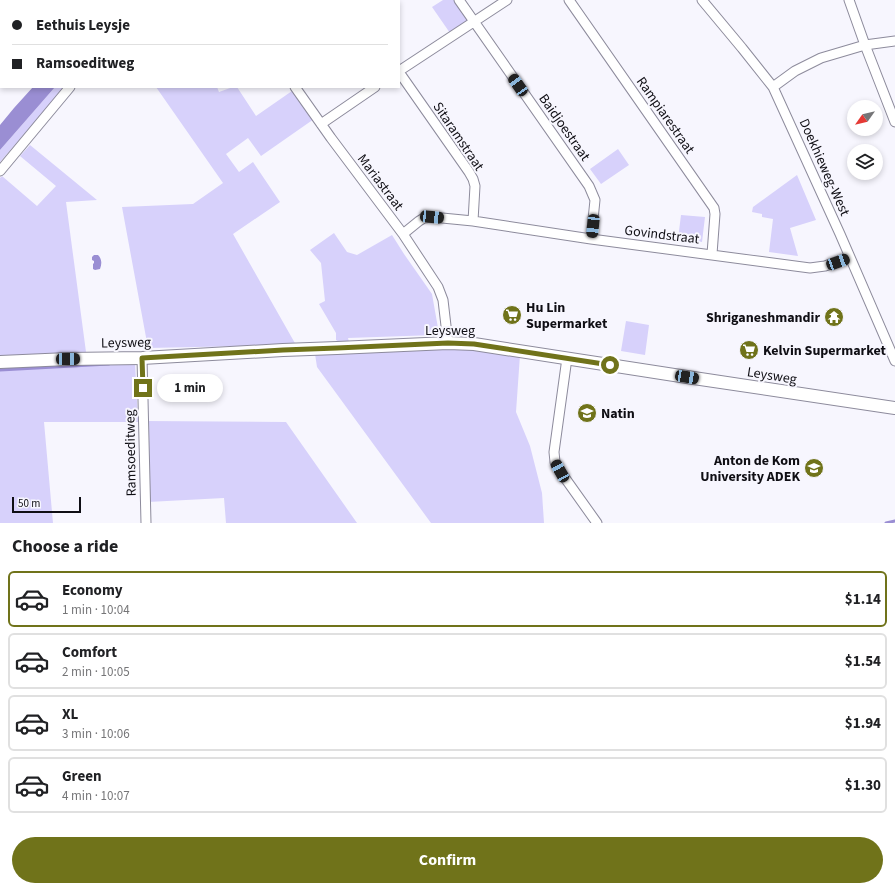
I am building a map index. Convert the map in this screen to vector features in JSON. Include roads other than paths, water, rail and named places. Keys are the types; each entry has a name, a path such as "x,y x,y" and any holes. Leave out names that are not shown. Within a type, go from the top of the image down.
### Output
{"street":[{"name":"Baidjoestraat","path":"459,0 589,186 595,200 591,239"},
{"path":"400,71 507,0"},
{"name":"Rampiarestraat","path":"569,0 714,208 715,214 712,254"},
{"name":"Doekhieweg-West","path":"702,0 773,87 895,361"},
{"path":"849,0 895,122"},
{"path":"773,87 795,71 821,58 865,45 895,40"},
{"name":"Sitaramstraat","path":"400,73 473,179 475,186 473,221"},
{"path":"0,171 69,88"},
{"name":"Mariastraat","path":"296,88 403,234 438,287 443,300 448,343"},
{"path":"321,124 374,88"},
{"name":"Govindstraat","path":"403,234 424,218 432,217 473,221 591,239 810,268 825,266 850,257"},
{"name":"Leysweg","path":"0,362 142,358 448,343 474,344 895,408"},
{"name":"Ramsoeditweg","path":"142,358 146,523"},
{"path":"567,358 554,452 555,462 597,523"}],"waterway":[{"path":"0,370 109,364"},
{"path":"886,523 895,521"}],"place":[{"name":"Hu Lin Supermarket","path":"512,315"},
{"name":"Shriganeshmandir","path":"834,317"},
{"name":"Kelvin Supermarket","path":"749,350"},
{"name":"Natin","path":"587,413"},
{"name":"Anton de Kom University ADEK","path":"814,468"}]}
